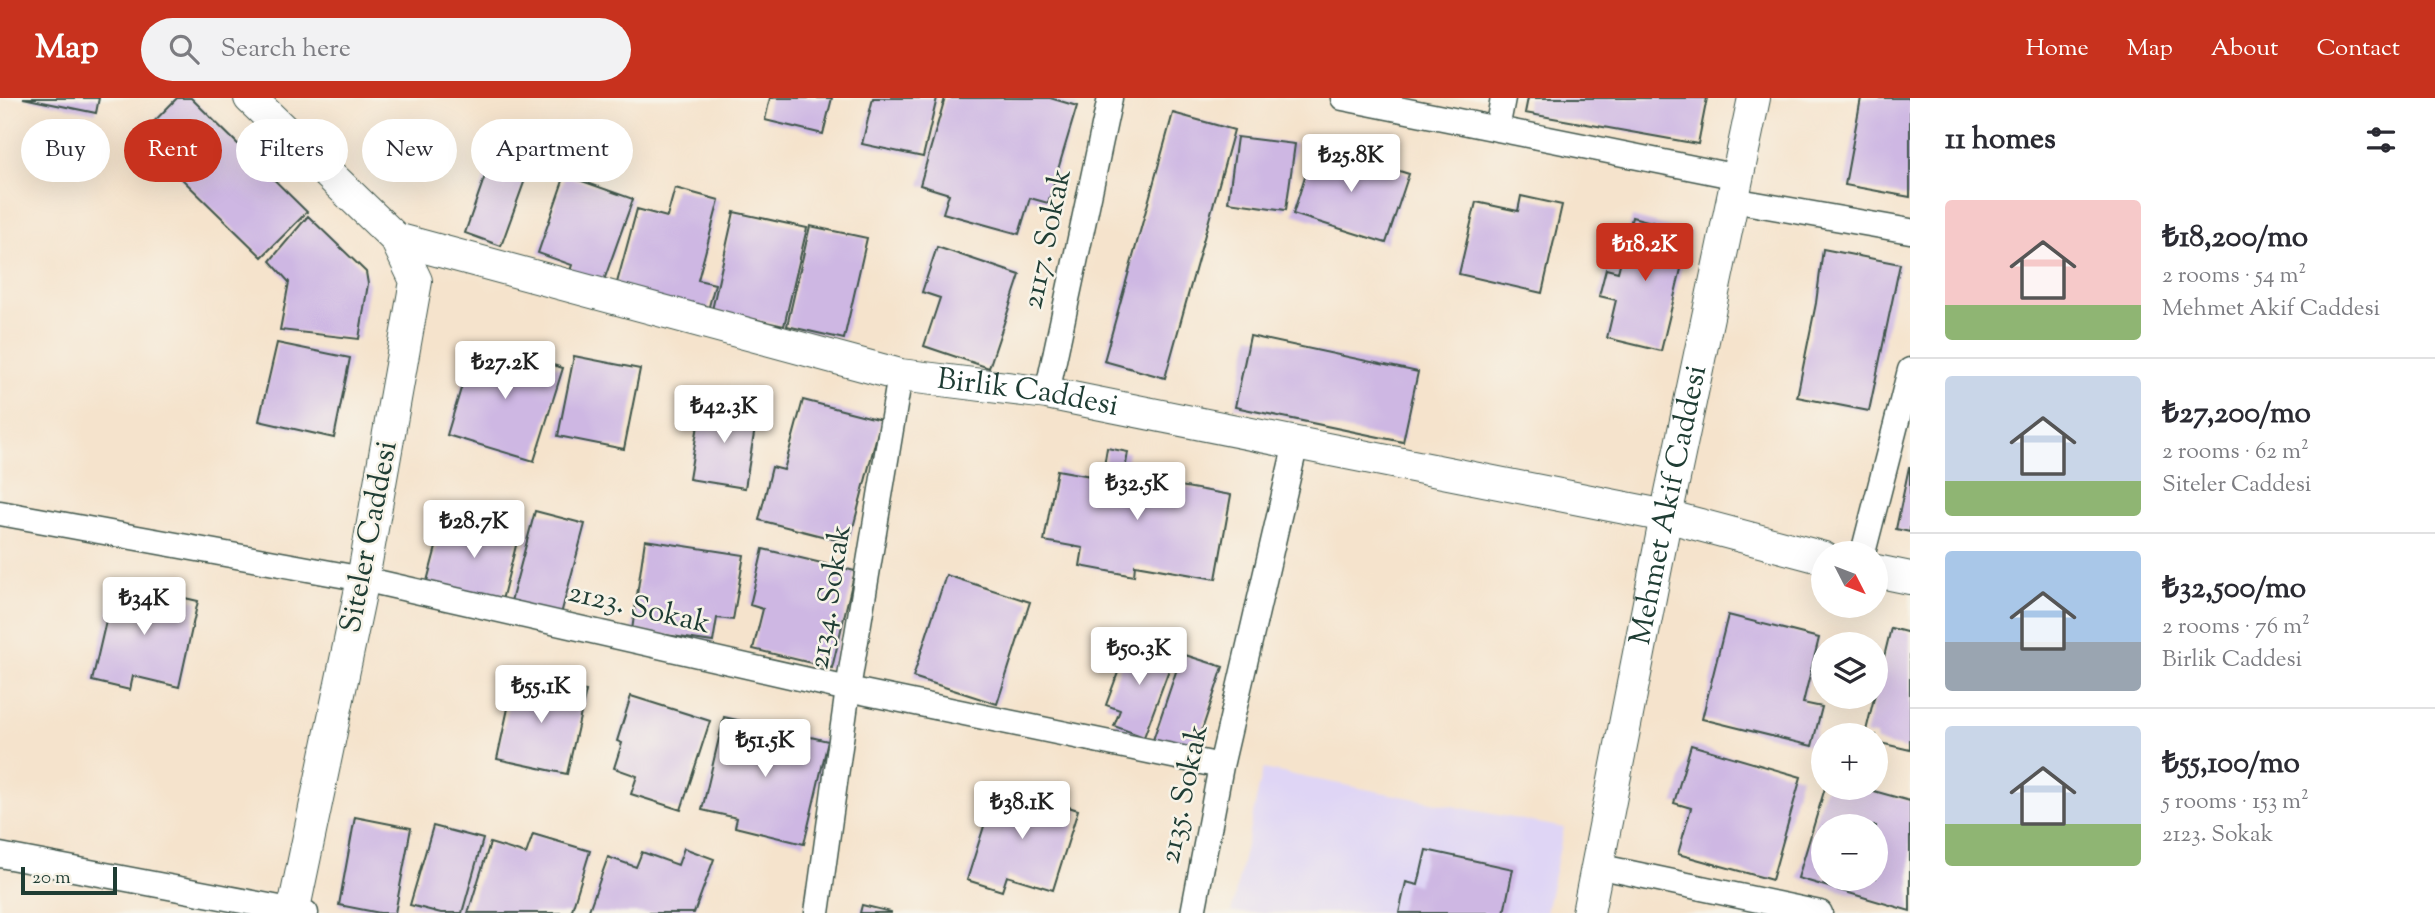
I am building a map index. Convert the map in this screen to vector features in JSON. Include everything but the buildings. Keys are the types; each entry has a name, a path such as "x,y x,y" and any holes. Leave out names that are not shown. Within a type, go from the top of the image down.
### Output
{"street":[{"name":"Siteler Caddesi","path":"250,98 396,239 416,281 363,579 298,912"},
{"name":"2117. Sokak","path":"1047,393 1110,98"},
{"path":"1343,98 1497,129 1910,231"},
{"path":"1497,129 1503,98"},
{"name":"Mehmet Akif Caddesi","path":"1588,913 1666,516 1755,98"},
{"name":"Birlik Caddesi","path":"396,239 900,375 1047,393 1666,516 1811,555"},
{"path":"1867,541 1903,422 1910,370"},
{"name":"2134. Sokak","path":"817,913 848,689 900,375"},
{"name":"2135. Sokak","path":"1193,913 1221,766 1296,443"},
{"name":"2123. Sokak","path":"0,513 363,579 848,689 1221,766"},
{"path":"1888,573 1910,578"},
{"path":"0,855 298,912"},
{"path":"1597,866 1820,913"}],"shaded area":[{"path":"1263,769 1564,828 1546,913 1231,913"}]}
